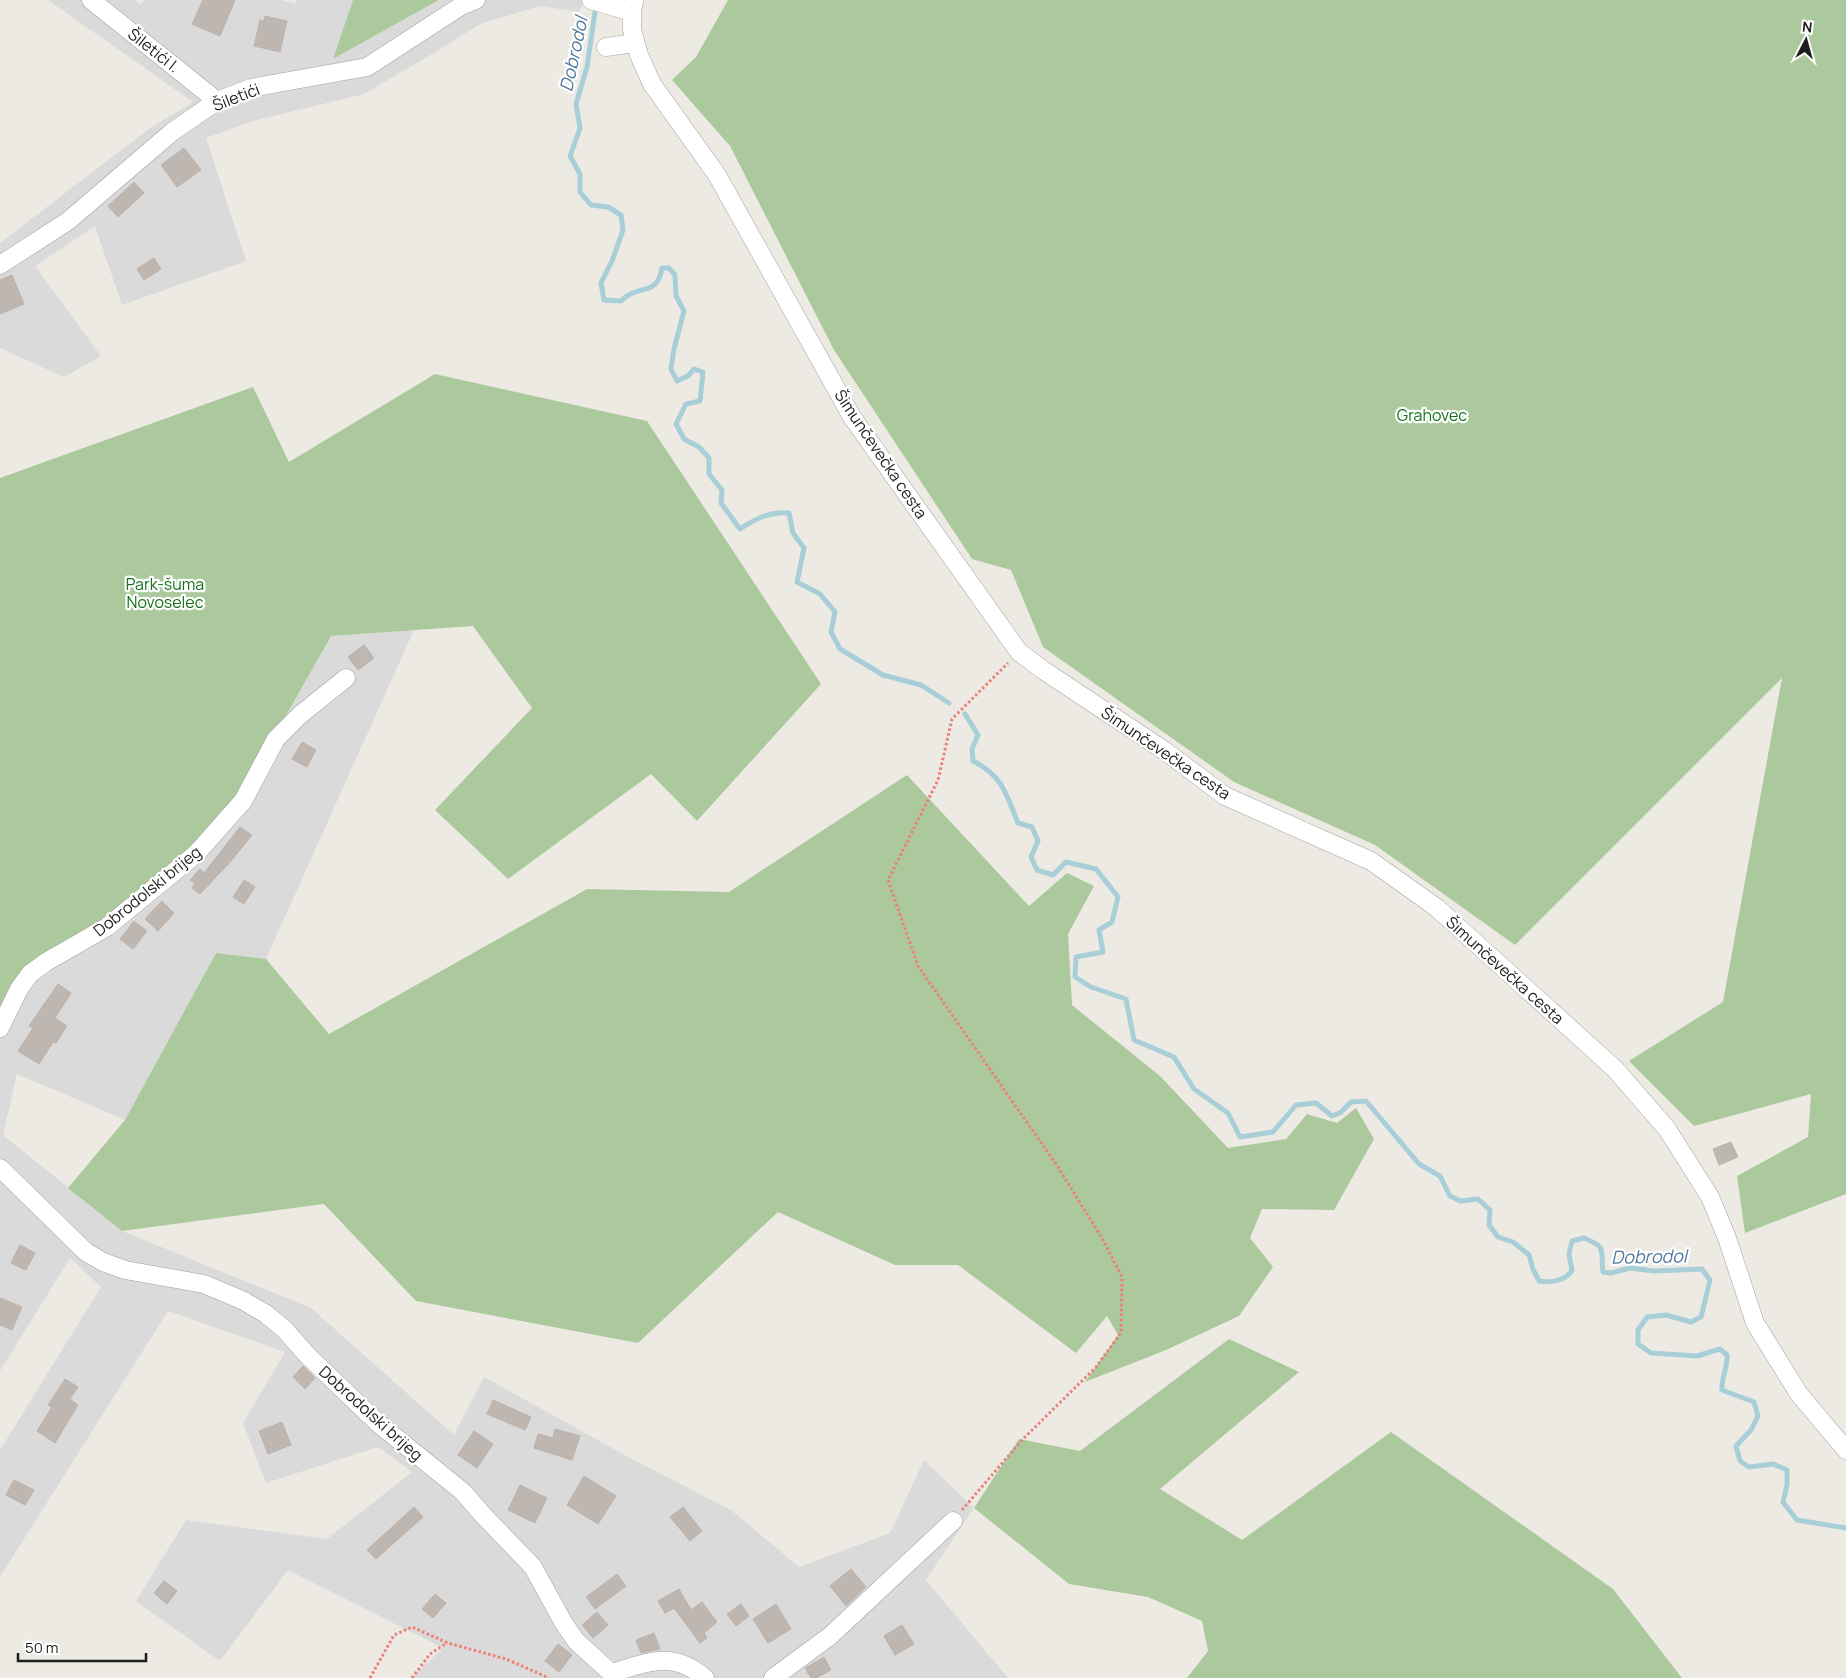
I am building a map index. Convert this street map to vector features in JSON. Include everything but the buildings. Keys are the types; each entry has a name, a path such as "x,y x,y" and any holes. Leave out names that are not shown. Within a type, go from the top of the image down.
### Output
{"street":[{"name":"Šiletići I.","path":"91,0 217,100"},
{"name":"Šiletići","path":"0,265 68,221 172,132 217,100 251,88 367,67 461,6 476,0"},
{"path":"591,0 608,5 633,6"},
{"name":"Šimunčevečka cesta","path":"633,6 632,29 635,43 652,84 716,175 852,417 1019,652 1225,796 1371,860 1437,908 1615,1069 1667,1129 1710,1197 1727,1238 1755,1323 1799,1394 1846,1450"},
{"path":"606,47 635,43"},
{"name":"Dobrodolski brijeg","path":"0,1028 19,989 30,974 46,962 107,927 196,854 243,800 276,740 300,715 346,678"},
{"name":"Dobrodolski brijeg","path":"0,1168 86,1252 103,1262 125,1270 204,1284 244,1301 266,1314 284,1329 308,1356 379,1424 463,1492 533,1567 563,1622 576,1641 609,1675 665,1659 678,1662 696,1670 705,1678"},
{"path":"773,1678 830,1636 953,1521"}],"path":[{"path":"953,1521 1022,1440 1096,1367 1121,1333 1122,1277 1102,1238 1056,1164 918,966 888,880 938,780 952,718 1019,652"},
{"path":"370,1678 394,1635 412,1627 448,1643 506,1659 549,1678"},
{"path":"412,1678 430,1654 448,1643"}],"shaded area":[{"path":"48,0 134,0 141,5 144,0 282,0 295,4 297,0 353,0 333,59 439,0 584,0 579,12 540,6 480,24 364,94 253,121 206,138 246,261 122,305 95,226 35,266 101,356 64,377 0,348 0,243 150,128 193,102"},
{"path":"414,630 266,959 216,953 125,1120 17,1074 3,1135 122,1231 311,1308 454,1435 484,1377 632,1459 731,1510 799,1567 890,1533 924,1460 974,1508 926,1580 1008,1678 411,1678 443,1648 288,1570 220,1661 136,1601 186,1520 327,1539 412,1472 378,1447 266,1483 243,1423 285,1352 168,1311 0,1577 0,1450 101,1287 70,1258 0,1371 0,1009 240,797 331,636"}],"green space":[{"path":"353,0 439,0 333,59"},
{"name":"Grahovec","path":"728,0 1846,0 1846,1194 1745,1233 1737,1176 1808,1137 1811,1094 1694,1126 1629,1061 1723,1002 1782,678 1515,945 1375,845 1234,782 1043,647 1011,570 972,559 834,350 730,146 672,80 696,57"},
{"name":"Park-šuma Novoselec","path":"435,374 647,421 821,684 697,821 651,774 508,879 435,810 532,708 473,626 331,636 240,797 126,909 0,1009 0,478 253,387 289,462"},
{"path":"907,775 1029,906 1067,873 1094,886 1068,934 1072,1005 1160,1076 1228,1148 1286,1139 1307,1114 1337,1123 1356,1108 1374,1139 1334,1210 1262,1209 1250,1238 1273,1267 1239,1316 1166,1350 1085,1382 1118,1335 1107,1316 1076,1353 958,1265 895,1265 778,1212 638,1343 416,1301 324,1204 122,1231 68,1188 125,1120 216,953 266,959 329,1034 587,889 729,892"},
{"path":"1229,1339 1299,1372 1160,1489 1242,1540 1391,1432 1613,1589 1682,1678 1187,1678 1208,1651 1202,1621 1148,1597 1069,1584 974,1508 1019,1439 1080,1451"}],"waterway":[{"name":"Dobrodol","path":"596,5 587,67 576,104 580,128 570,156 580,174 580,192 591,205 608,207 621,215 623,230 612,261 601,283 604,300 621,301 634,292 651,287 660,277 662,268 669,268 675,275 676,296 684,311 671,369 677,381 688,376 694,369 703,372 700,401 686,404 676,424 684,439 699,447 709,458 709,474 722,490 721,503 740,529 763,516 775,513 789,513 793,533 804,548 797,582 820,594 835,612 831,632 840,649 883,675 921,685 949,703"},
{"name":"Dobrodol","path":"965,714 978,735 972,749 973,761 991,773 997,780 1006,795 1018,823 1032,827 1038,841 1031,857 1037,870 1053,875 1066,862 1096,869 1118,897 1112,922 1099,930 1103,952 1076,957 1075,977 1091,987 1126,999 1134,1040 1174,1057 1194,1089 1228,1113 1240,1137 1273,1132 1296,1105 1316,1103 1332,1116 1340,1113 1351,1102 1366,1101 1419,1164 1440,1176 1450,1196 1460,1201 1478,1199 1490,1210 1489,1225 1498,1237 1513,1242 1529,1255 1539,1281 1557,1280 1569,1274 1572,1271 1569,1254 1572,1241 1584,1238 1600,1247 1603,1272 1611,1273 1630,1268 1654,1271 1702,1269 1710,1280 1701,1317 1691,1322 1666,1315 1647,1317 1638,1330 1638,1344 1651,1353 1697,1356 1720,1349 1727,1355 1722,1390 1754,1402 1758,1416 1751,1430 1736,1446 1740,1461 1749,1467 1773,1464 1787,1470 1787,1485 1783,1502 1797,1520 1846,1528"}]}
